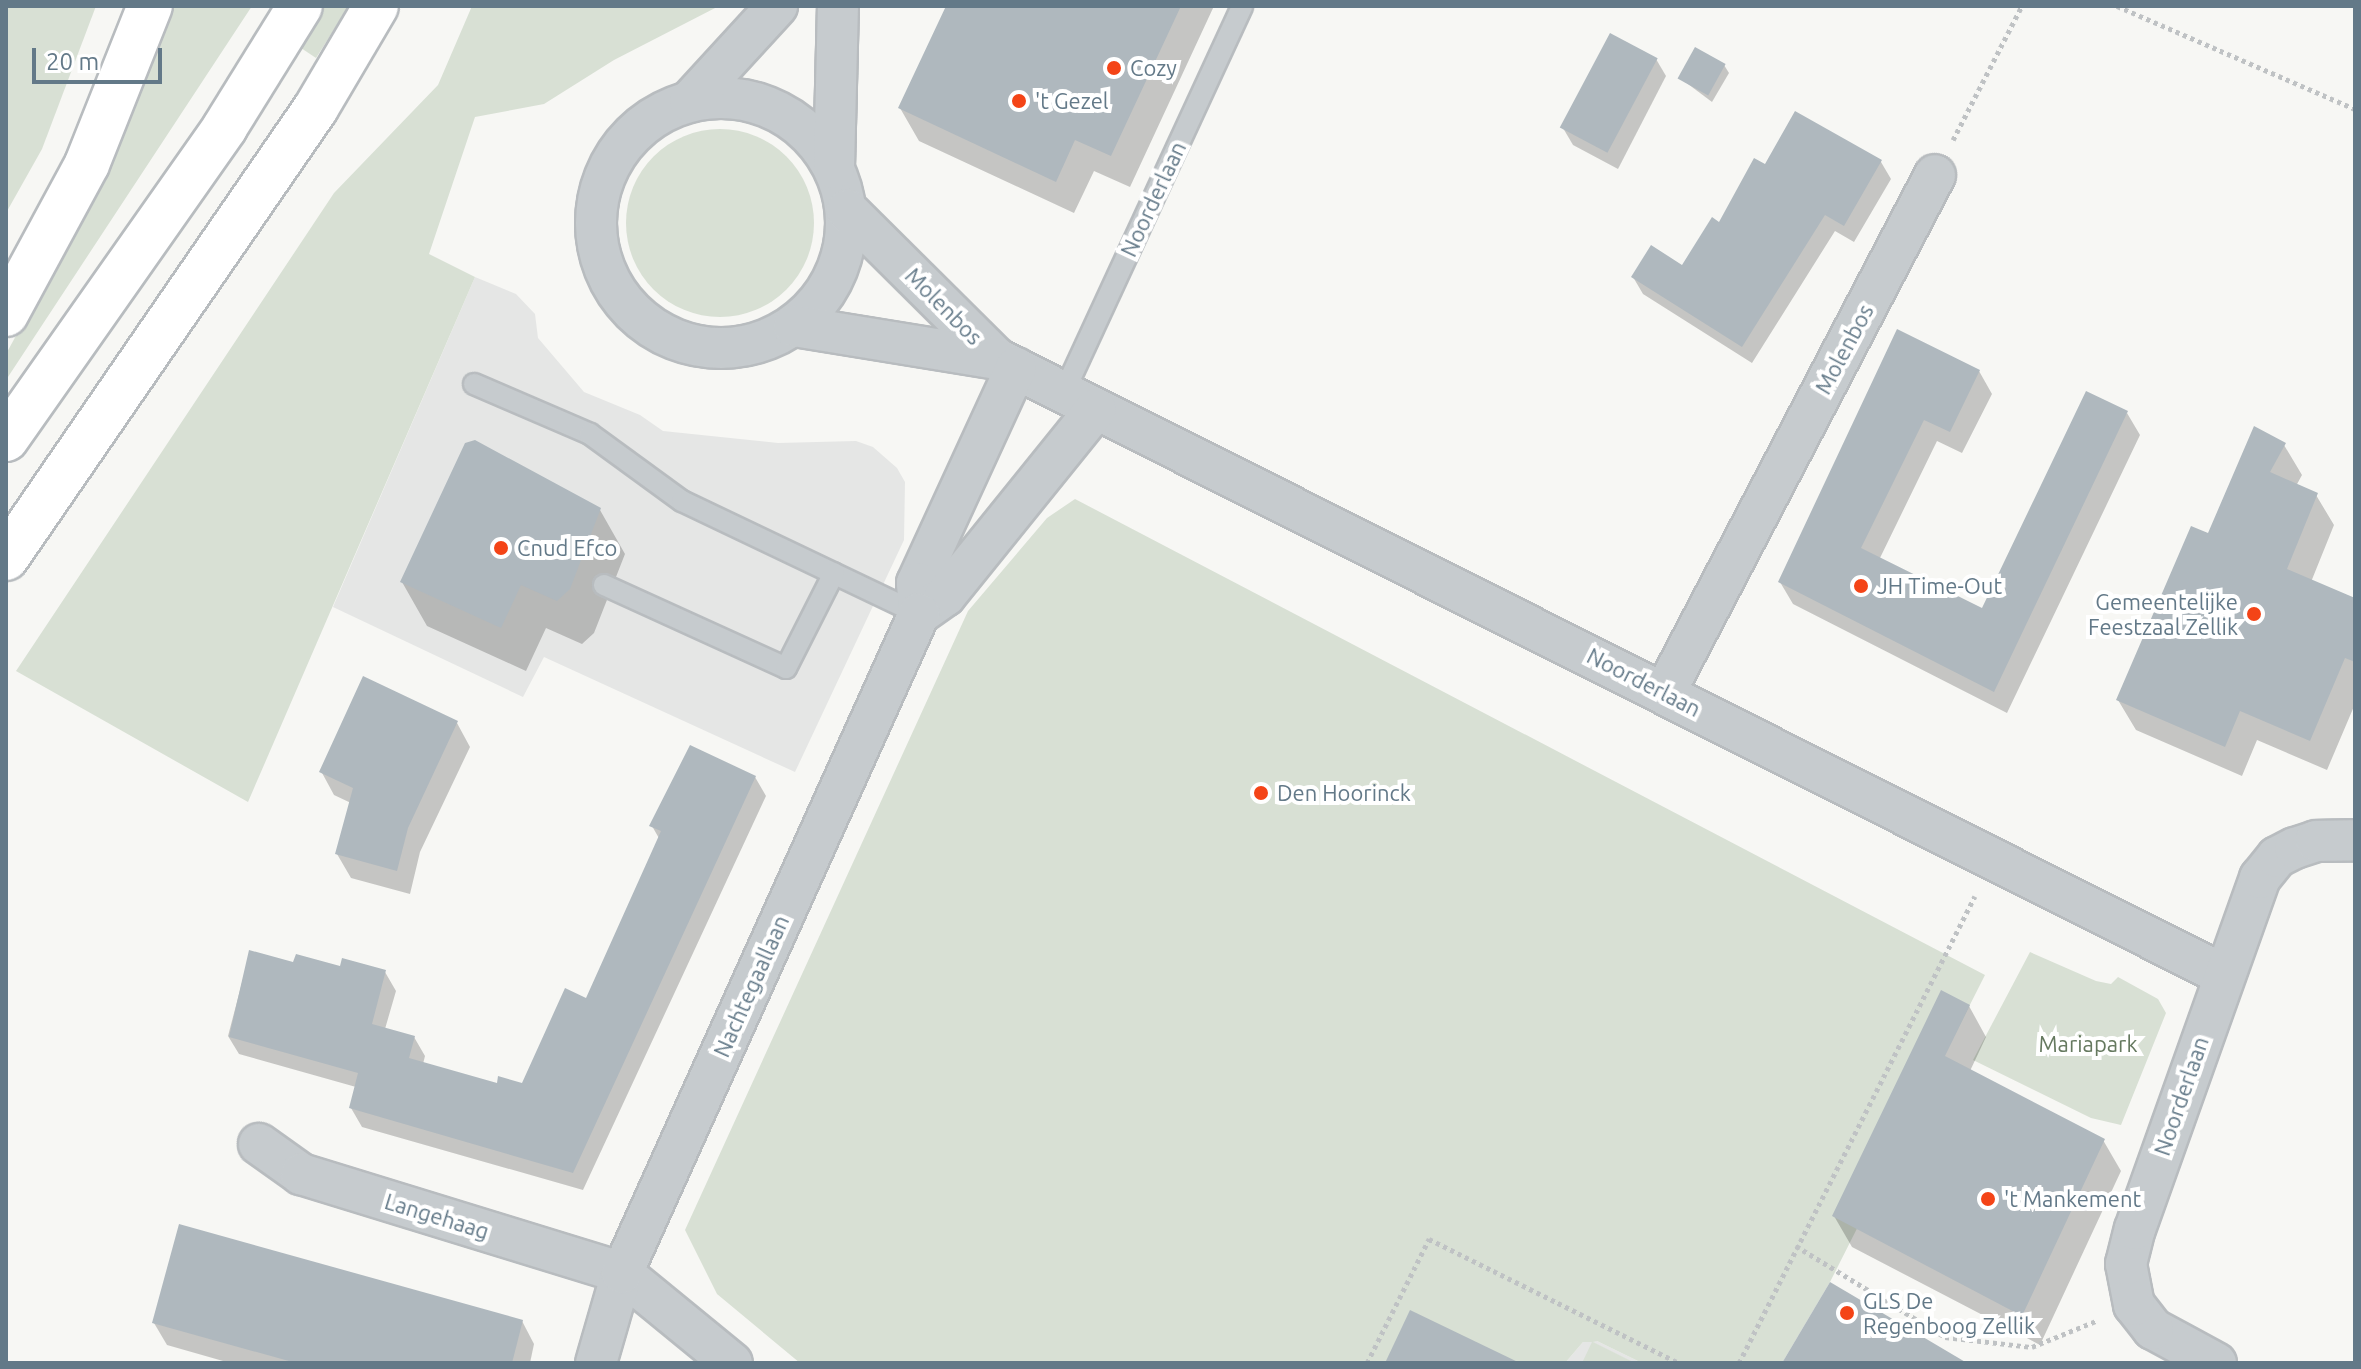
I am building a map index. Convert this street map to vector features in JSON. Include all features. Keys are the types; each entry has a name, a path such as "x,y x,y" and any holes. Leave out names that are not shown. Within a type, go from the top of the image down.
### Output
{"highway":[{"path":"6,314 87,164 150,6"},
{"path":"6,439 225,127 300,6"},
{"path":"6,558 316,108 376,6"}],"street":[{"name":"Molenbos","path":"690,101 777,6"},
{"name":"Molenbos","path":"834,168 838,6"},
{"name":"Molenbos","path":"724,97 767,106 809,132 834,168 847,210 844,254 826,294 794,326 755,345 711,349 667,337 619,296 600,256 596,213 607,171 619,149 650,119 690,101 724,97"},
{"name":"Molenbos","path":"1665,692 1935,175"},
{"name":"Molenbos","path":"847,210 1007,364"},
{"name":"Molenbos","path":"794,326 1007,364"},
{"name":"Noorderlaan","path":"1007,364 2224,975"},
{"name":"Nachtegaallaan","path":"596,1363 622,1273 919,614 917,583 1007,364"},
{"name":"Nachtegaallaan","path":"919,614 945,596 1080,401"},
{"name":"Noorderlaan","path":"2134,1305 2126,1264 2135,1229 2260,878 2277,857 2316,841 2355,840"},
{"name":"Langehaag","path":"259,1144 301,1174 622,1273"},
{"path":"622,1273 732,1363"},
{"path":"2134,1305 2153,1329 2216,1363"}],"lane":[{"name":"Noorderlaan","path":"1080,401 1242,6"},
{"path":"474,384 590,434 682,501 919,614"},
{"path":"604,585 786,668 834,573"}],"path":[{"path":"1935,175 2022,6"},
{"path":"2117,6 2355,109"},
{"path":"1739,1363 1994,858"},
{"path":"1367,1363 1429,1239 1679,1363"},
{"path":"1796,1246 1945,1337 2032,1347 2134,1305"}],"shaded area":[{"path":"475,277 516,294 535,314 538,338 584,392 640,415 663,431 778,443 856,441 873,447 897,468 905,482 904,540 795,772 544,657 523,697 333,607"},
{"path":"1597,1341 1642,1363 1565,1363 1583,1342"}],"green space":[{"path":"6,6 96,6 42,149 6,213"},
{"path":"168,6 252,6 6,380 6,354 83,213"},
{"path":"320,6 349,6 316,58 298,46"},
{"path":"472,6 719,6 614,60 544,104 475,117 429,254 475,277 248,802 16,671 334,193 438,85"},
{"path":"720,129 756,136 787,156 807,187 814,223 807,259 787,290 756,310 720,317 684,310 653,290 633,259 626,223 633,187 653,156 684,136"},
{"name":"Den Hoorinck","path":"1075,499 1985,975 1830,1282 1782,1363 1642,1363 1597,1341 1593,1342 1635,1363 1582,1363 1592,1342 1583,1342 1565,1363 800,1363 717,1294 685,1230 968,611 1047,518"},
{"name":"Mariapark","path":"2030,952 2096,981 2111,984 2118,977 2158,999 2166,1013 2121,1125 2091,1118 1973,1060"}],"building":[{"name":"'t Gezel","path":"946,6 1181,6 1111,156 1075,140 1056,182 898,108"},
{"path":"1610,33 1658,58 1607,153 1560,127"},
{"path":"1695,47 1726,64 1708,95 1678,78"},
{"path":"1795,111 1882,160 1844,226 1825,215 1742,347 1631,277 1651,245 1682,265 1712,217 1719,222 1754,158 1765,164"},
{"path":"1897,329 1980,370 1950,432 1924,420 1861,548 1982,608 2086,391 2128,411 1994,692 1778,582"},
{"name":"Gemeentelijke Feestzaal Zellik","path":"2254,426 2286,443 2270,472 2318,493 2287,569 2355,598 2355,662 2345,658 2310,741 2240,711 2225,747 2116,700 2191,526 2208,533"},
{"name":"Cnud Efco","path":"475,440 601,508 570,589 557,601 521,585 501,628 400,582 465,443"},
{"path":"363,676 458,721 408,828 397,871 335,854 353,788 319,772"},
{"path":"690,745 756,776 573,1173 349,1108 358,1073 229,1037 249,950 293,962 296,954 340,966 342,958 386,970 372,1024 415,1036 409,1058 497,1083 498,1076 522,1083 565,988 586,998 661,831 649,826"},
{"name":"'t Mankement","path":"1941,990 1970,1005 1945,1056 2105,1139 2022,1316 1832,1216"},
{"path":"179,1224 523,1320 512,1363 296,1363 152,1323"},
{"name":"GLS De Regenboog Zellik","path":"1830,1282 1967,1363 1782,1363"},
{"path":"1410,1310 1520,1363 1385,1363"}],"place":[{"name":"Cozy","path":"1114,68"},
{"name":"'t Gezel","path":"1019,101"},
{"name":"Cnud Efco","path":"501,548"},
{"name":"JH Time-Out","path":"1861,586"},
{"name":"Gemeentelijke Feestzaal Zellik","path":"2254,614"},
{"name":"Den Hoorinck","path":"1261,793"},
{"name":"'t Mankement","path":"1988,1199"},
{"name":"GLS De Regenboog Zellik","path":"1847,1313"}]}
